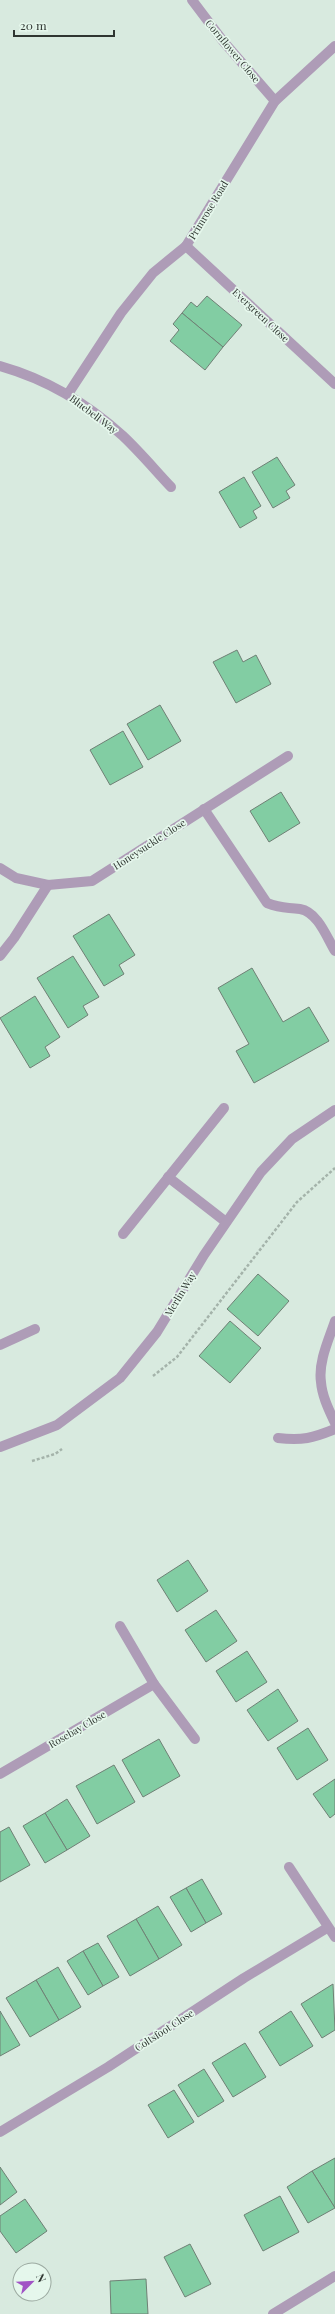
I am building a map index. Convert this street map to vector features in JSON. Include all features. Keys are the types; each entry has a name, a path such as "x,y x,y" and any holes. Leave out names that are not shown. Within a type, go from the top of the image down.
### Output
{"street":[{"name":"Cornflower Close","path":"192,0 223,41 275,101"},
{"name":"Primrose Road","path":"68,394 121,313 153,273 186,246 275,101 335,46"},
{"name":"Evergreen Close","path":"186,246 335,384"},
{"name":"Bluebell Way","path":"0,366 16,370 68,394 123,436 171,487"},
{"name":"Honeysuckle Close","path":"0,868 16,878 48,885 92,881 288,756"},
{"path":"204,809 267,903 281,909 301,909 315,918 335,951"},
{"path":"0,956 14,938 48,885"},
{"path":"123,1234 224,1108"},
{"name":"Merlin Way","path":"0,1447 57,1425 120,1378 157,1332 204,1255 261,1172 292,1138 335,1110"},
{"path":"168,1177 226,1222"},
{"path":"335,1321 324,1357 320,1381 327,1406 335,1423"},
{"path":"0,1345 35,1329"},
{"path":"278,1438 298,1440 316,1437 335,1428"},
{"path":"120,1626 154,1684 195,1739"},
{"name":"Rosebay Close","path":"0,1774 154,1684"},
{"path":"289,1866 327,1928 335,1937"},
{"name":"Coltsfoot Close","path":"0,2132 108,2067 244,1978 327,1928"},
{"path":"273,2314 335,2276"}],"building":[{"path":"207,296 242,325 223,347 182,313 191,302 197,307"},
{"path":"182,313 223,347 205,370 170,341 179,330 173,324"},
{"path":"277,457 295,485 286,491 290,498 273,508 252,472"},
{"path":"244,477 261,506 253,511 257,518 240,528 219,492"},
{"path":"237,650 243,662 256,655 271,684 236,703 213,662"},
{"path":"160,705 181,741 148,760 127,724"},
{"path":"123,731 143,767 110,785 90,750"},
{"path":"281,792 300,823 269,842 250,811"},
{"path":"109,914 135,955 119,965 124,974 104,986 73,936"},
{"path":"73,956 99,997 83,1006 88,1015 68,1028 37,978"},
{"path":"252,968 283,1022 309,1007 329,1041 254,1083 236,1051 249,1044 218,988"},
{"path":"35,996 60,1037 45,1047 50,1056 30,1068 0,1018"},
{"path":"258,1274 289,1301 258,1336 227,1309"},
{"path":"230,1321 261,1348 230,1383 199,1356"},
{"path":"188,1560 208,1591 177,1612 157,1580"},
{"path":"216,1610 237,1641 206,1662 185,1630"},
{"path":"247,1651 267,1682 236,1702 216,1671"},
{"path":"278,1689 298,1721 268,1741 247,1710"},
{"path":"308,1728 328,1760 297,1780 277,1748"},
{"path":"159,1739 180,1776 143,1797 122,1760"},
{"path":"114,1765 135,1802 97,1824 76,1786"},
{"path":"335,1779 335,1814 330,1818 313,1794"},
{"path":"67,1799 90,1836 67,1850 45,1813"},
{"path":"45,1813 67,1850 45,1863 23,1826"},
{"path":"9,1827 30,1865 0,1882 0,1832"},
{"path":"202,1879 222,1914 206,1923 186,1888"},
{"path":"186,1888 206,1923 191,1932 170,1897"},
{"path":"158,1906 182,1945 159,1959 136,1919"},
{"path":"136,1919 159,1959 130,1976 107,1936"},
{"path":"98,1943 119,1977 103,1986 83,1951"},
{"path":"83,1951 103,1986 88,1995 67,1961"},
{"path":"58,1967 81,2007 59,2020 36,1980"},
{"path":"36,1980 59,2020 30,2037 6,1998"},
{"path":"333,1984 335,2030 322,2038 301,2004"},
{"path":"0,2011 20,2045 0,2056"},
{"path":"291,2011 313,2046 280,2066 259,2032"},
{"path":"245,2043 266,2077 233,2097 212,2063"},
{"path":"204,2069 224,2101 198,2117 178,2085"},
{"path":"174,2090 194,2122 168,2138 148,2105"},
{"path":"335,2158 335,2208 312,2171"},
{"path":"0,2167 17,2192 0,2205"},
{"path":"312,2171 335,2208 308,2223 287,2187"},
{"path":"280,2196 299,2232 263,2251 244,2215"},
{"path":"25,2199 47,2231 16,2253 0,2231 0,2216"},
{"path":"190,2244 211,2284 185,2297 164,2257"},
{"path":"146,2279 148,2314 111,2314 110,2281"}]}
